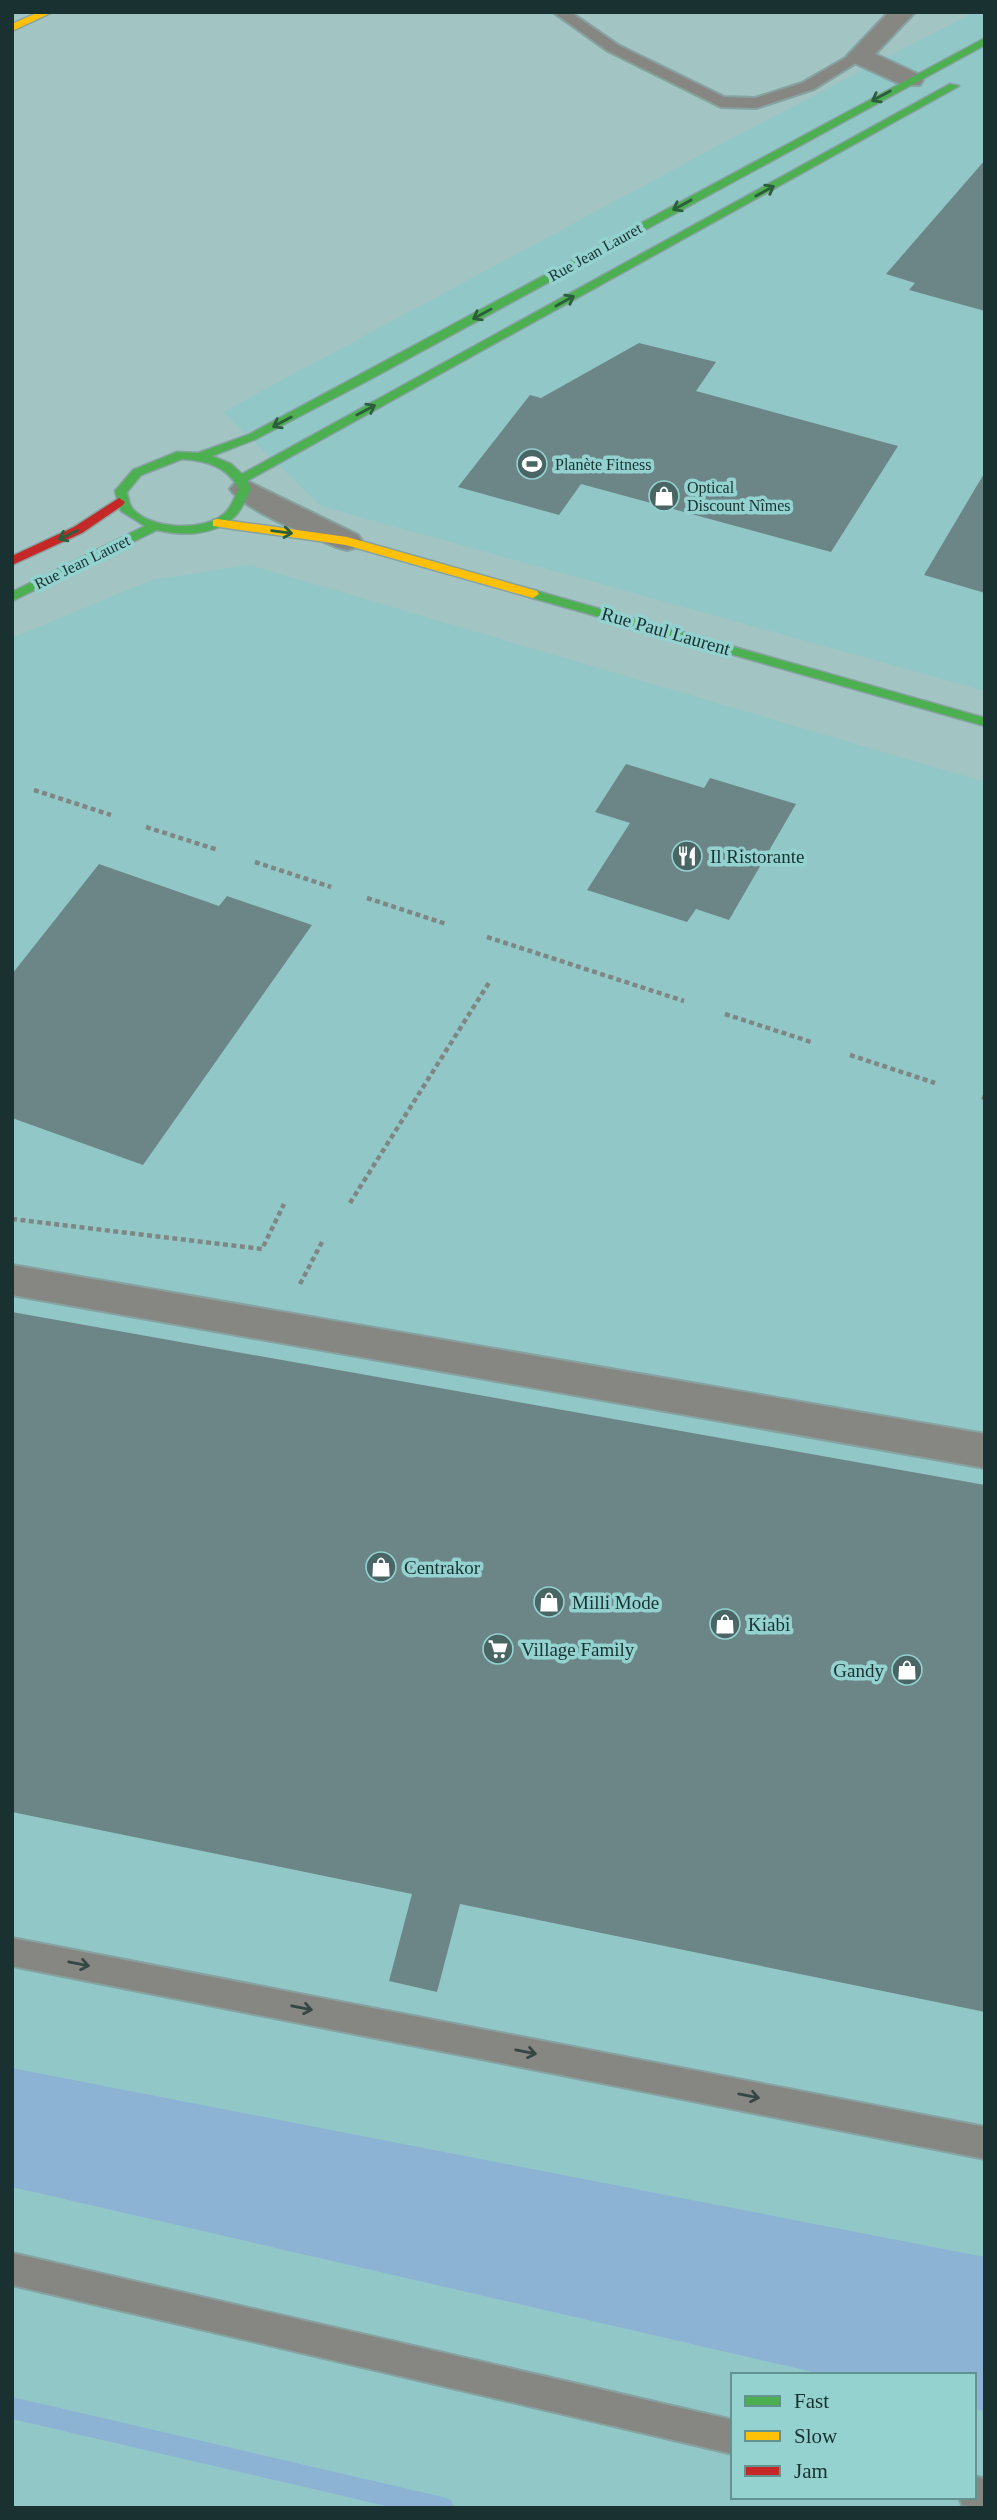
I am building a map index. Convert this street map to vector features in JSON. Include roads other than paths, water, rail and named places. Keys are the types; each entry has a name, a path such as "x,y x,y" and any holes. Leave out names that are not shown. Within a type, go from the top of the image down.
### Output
{"main road":[{"path":"12,28 48,12"},
{"name":"Rue Jean Lauret","path":"202,457 252,437 351,385 985,41"},
{"name":"Rue Jean Lauret","path":"244,484 963,80"},
{"path":"202,457 227,465 244,484 239,508 217,523 185,531 152,528 125,513 119,502 120,489 127,476 141,466 160,459 202,457"},
{"name":"Rue Jean Lauret","path":"12,561 78,530 119,502"},
{"name":"Rue Paul Laurent","path":"217,523 347,541 985,722"},
{"name":"Rue Jean Lauret","path":"12,597 152,528"}],"street":[{"path":"903,12 859,56 911,80"},
{"name":"Rue Paul Laurent","path":"244,484 284,512 347,541"},
{"path":"12,1280 985,1451"}],"lane":[{"path":"560,12 613,48 721,102 756,103 808,86 859,56"},
{"path":"12,1952 985,2143"},
{"path":"12,2269 731,2437"}],"waterway":[{"path":"12,2408 443,2508"}],"place":[{"name":"Planète Fitness","path":"532,464"},
{"name":"Optical Discount Nîmes","path":"664,496"},
{"name":"Il Ristorante","path":"687,856"},
{"name":"Centrakor","path":"381,1567"},
{"name":"Milli Mode","path":"549,1602"},
{"name":"Kiabi","path":"725,1624"},
{"name":"Village Family","path":"498,1649"},
{"name":"Gandy","path":"907,1670"}]}
